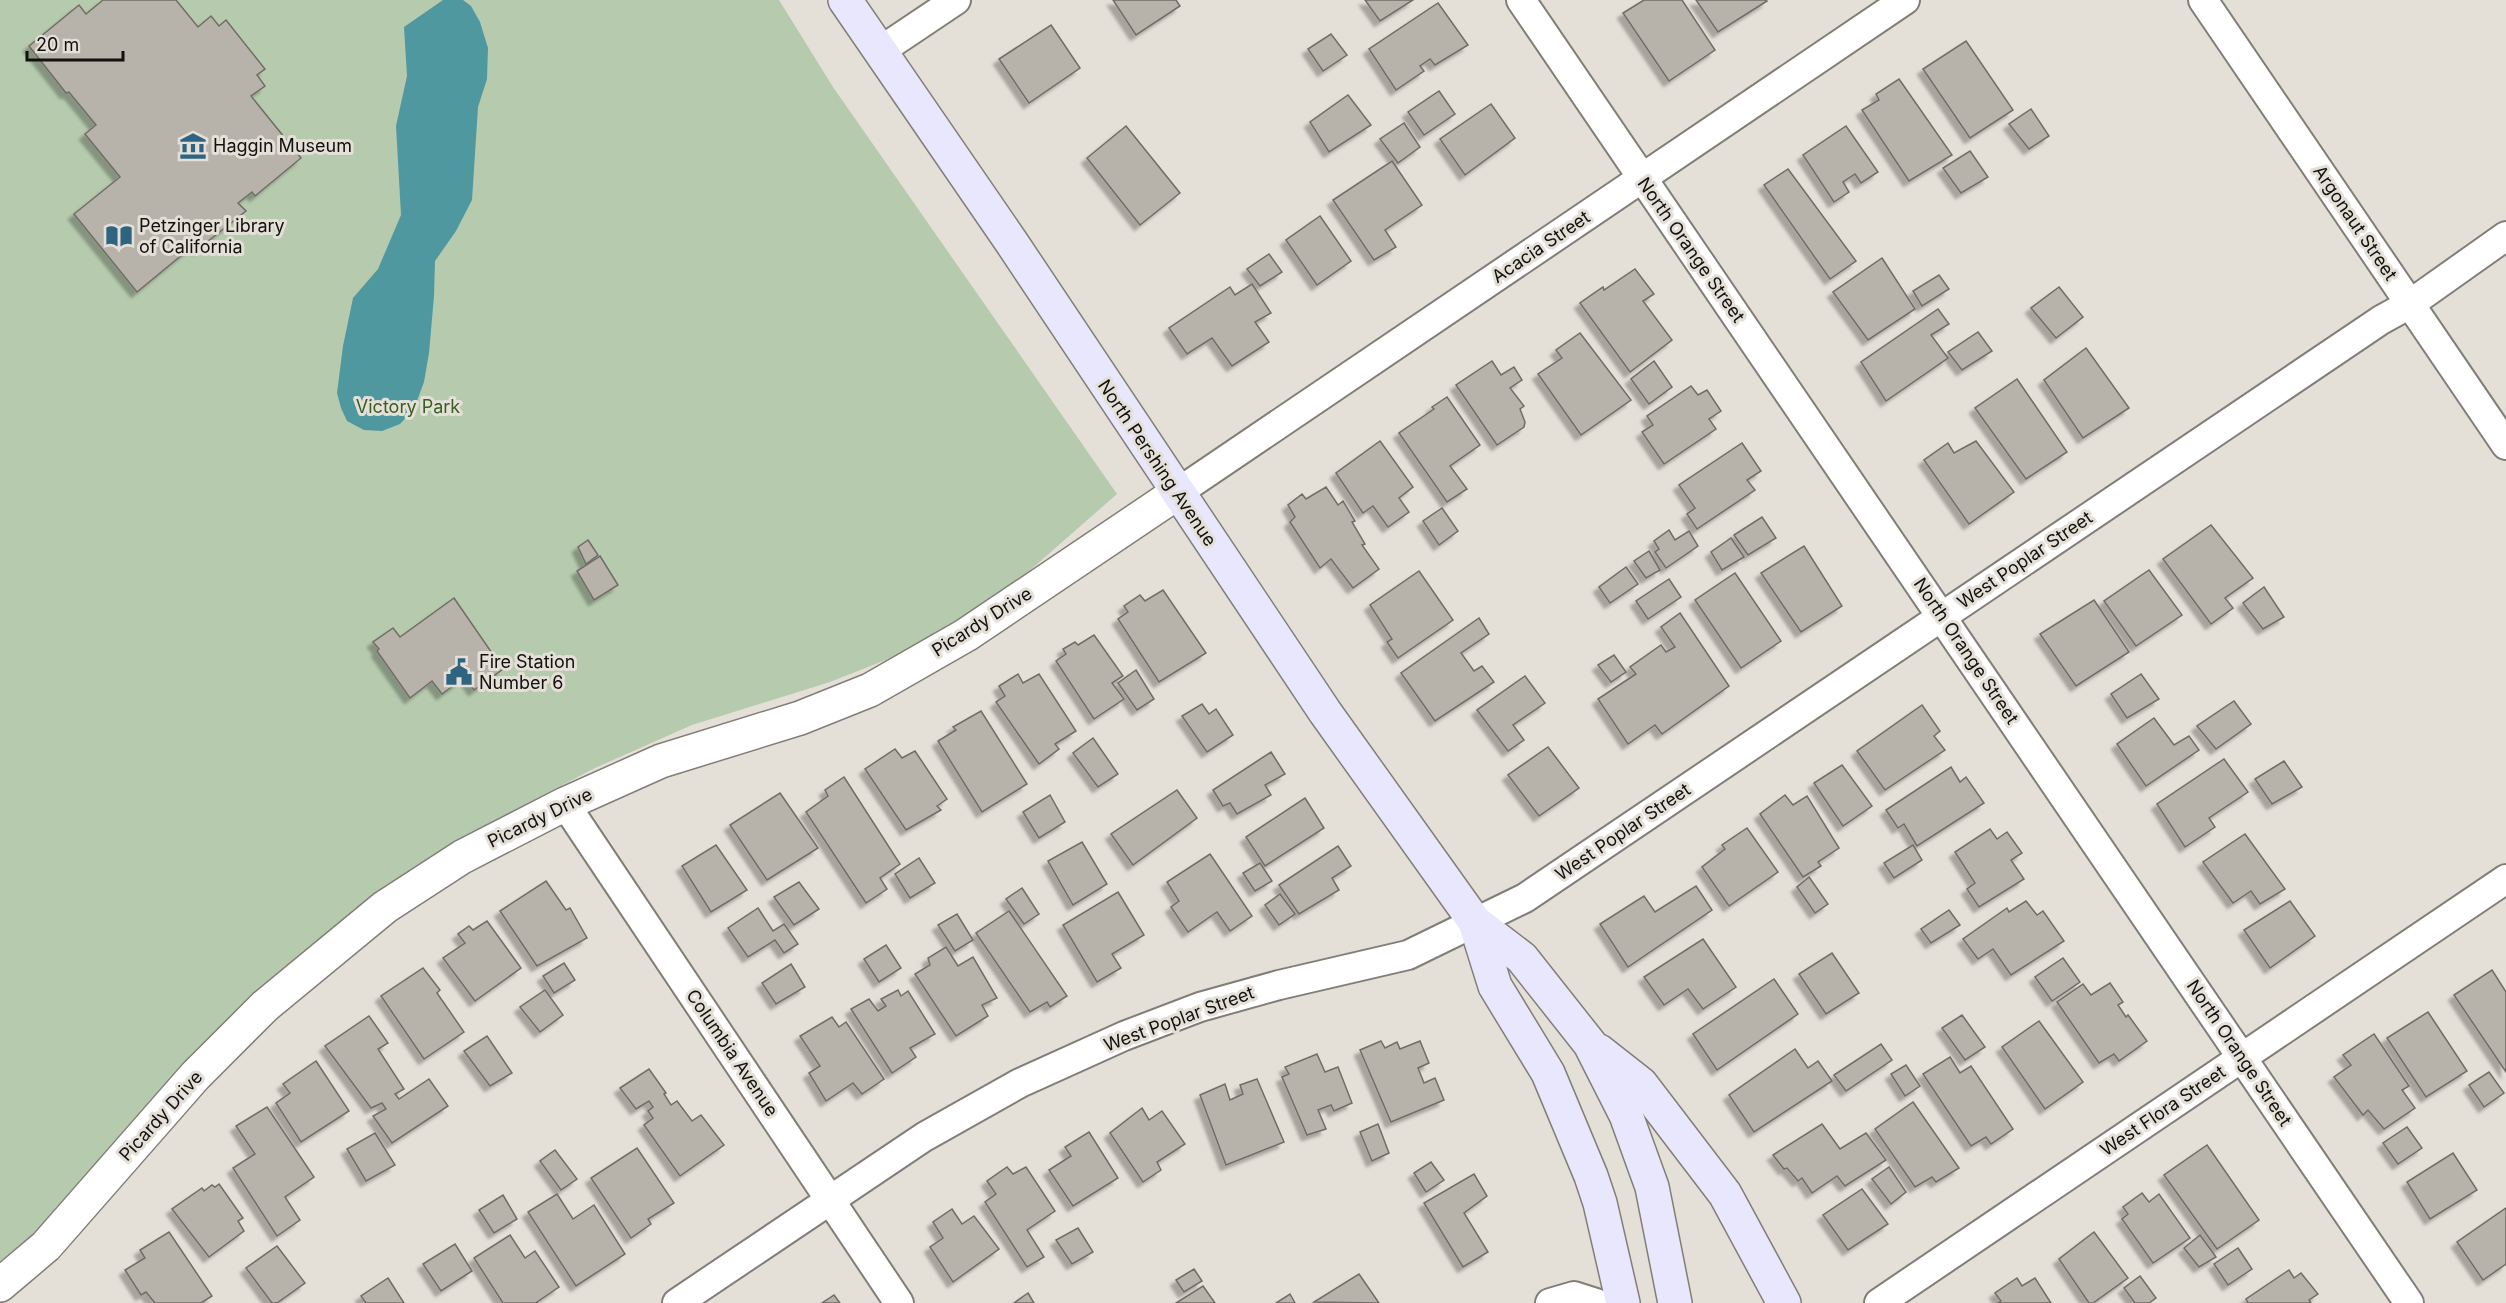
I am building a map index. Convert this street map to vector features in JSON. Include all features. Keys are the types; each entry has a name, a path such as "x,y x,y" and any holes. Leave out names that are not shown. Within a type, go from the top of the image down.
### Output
{"main road":[{"name":"North Pershing Avenue","path":"845,0 1012,243 1325,712 1475,922 1522,958 1590,1044 1626,1115 1652,1187 1675,1303"},
{"name":"North Pershing Avenue","path":"1475,922 1495,986 1548,1073 1591,1176 1600,1203 1623,1303"},
{"path":"1590,1044 1641,1084 1725,1194 1784,1303"}],"street":[{"path":"880,51 956,0"},
{"name":"North Orange Street","path":"1521,0 1943,616 2409,1303"},
{"name":"Acacia Street","path":"1177,493 1905,0"},
{"name":"Argonaut Street","path":"2203,0 2506,446"},
{"name":"West Poplar Street","path":"677,1303 829,1198 924,1137 1020,1083 1124,1036 1200,1007 1268,988 1408,955 1525,898 2381,320 2410,304 2506,236"},
{"name":"Picardy Drive","path":"0,1285 46,1246 195,1076 265,1006 385,908 462,857 565,804 662,761 800,718 870,690 966,635 1177,493"},
{"name":"Columbia Avenue","path":"565,804 899,1303"},
{"name":"West Flora Street","path":"1880,1303 2506,879"},
{"path":"1550,1303 1574,1296 1596,1303"}],"green space":[{"name":"Victory Park","path":"0,0 779,0 833,87 1117,494 997,599 901,654 830,682 692,725 595,768 493,821 415,872 0,1274"}],"water":[{"path":"443,0 463,0 471,6 480,22 488,48 487,79 478,107 472,200 456,231 435,261 429,353 424,382 414,409 400,424 382,431 364,430 347,421 337,393 343,346 353,298 378,269 401,215 396,126 407,76 404,27"}],"building":[{"name":"Haggin Museum","path":"103,0 176,0 198,27 211,16 219,26 226,20 265,69 257,75 265,86 251,96 301,158 255,196 252,192 238,203 246,211 198,249 194,245 137,292 74,214 120,177 85,134 96,125 69,92 66,93 29,46 79,5 86,14"},
{"path":"1113,0 1176,0 1180,6 1136,35"},
{"path":"1365,0 1413,0 1380,21"},
{"path":"1644,0 1682,0 1715,50 1669,81 1623,13"},
{"path":"1696,0 1766,0 1767,1 1718,32"},
{"path":"1438,3 1468,45 1435,65 1430,59 1420,66 1424,71 1396,90 1369,49"},
{"path":"1051,25 1080,68 1029,103 999,59"},
{"path":"1331,34 1347,55 1323,71 1308,49"},
{"path":"1966,41 2013,110 1970,138 1923,69"},
{"path":"1899,79 1952,155 1909,181 1862,110 1879,100 1876,94"},
{"path":"1439,91 1455,114 1424,135 1408,112"},
{"path":"1348,95 1371,125 1329,152 1310,122"},
{"path":"1491,104 1515,138 1465,175 1440,139"},
{"path":"2031,109 2049,136 2029,149 2009,124"},
{"path":"1404,123 1420,147 1398,163 1380,139"},
{"path":"1126,126 1180,193 1140,225 1087,158"},
{"path":"1846,126 1878,172 1861,183 1855,174 1843,182 1849,192 1834,202 1803,155"},
{"path":"1970,151 1988,177 1961,193 1943,168"},
{"path":"1392,161 1422,205 1385,230 1396,247 1374,260 1333,200"},
{"path":"1788,169 1856,261 1830,279 1764,185"},
{"path":"1320,216 1351,261 1317,285 1286,240"},
{"path":"1269,254 1282,272 1260,286 1247,269"},
{"path":"1882,258 1915,309 1868,340 1833,292"},
{"path":"1635,269 1654,294 1643,301 1672,340 1630,372 1580,303"},
{"path":"1939,275 1949,289 1922,306 1913,291"},
{"path":"1252,284 1271,313 1255,322 1269,342 1232,366 1212,338 1187,354 1169,328 1230,287 1235,295"},
{"path":"2059,287 2083,317 2056,338 2031,308"},
{"path":"1938,309 1949,324 1931,335 1948,358 1886,401 1861,362"},
{"path":"1978,332 1992,351 1962,370 1948,352"},
{"path":"1580,333 1631,400 1581,435 1538,374 1562,358 1556,350"},
{"path":"2086,348 2129,408 2083,438 2044,380"},
{"path":"1492,361 1501,375 1514,367 1522,380 1510,388 1524,406 1520,409 1525,422 1524,427 1497,445 1456,385"},
{"path":"1654,361 1672,387 1649,404 1631,379"},
{"path":"2017,379 2067,452 2026,479 1975,408"},
{"path":"1691,386 1698,395 1707,390 1721,411 1709,419 1716,429 1664,464 1642,432 1653,425 1647,416"},
{"path":"1447,397 1480,445 1450,466 1467,489 1447,502 1399,433"},
{"path":"1380,441 1413,487 1399,498 1409,512 1388,527 1373,506 1363,513 1336,473"},
{"path":"1976,441 2014,492 1969,524 1924,460 1948,443 1954,453"},
{"path":"1742,443 1761,471 1747,480 1755,490 1697,529 1687,514 1695,508 1679,485"},
{"path":"1326,487 1338,505 1343,501 1365,544 1362,545 1379,569 1353,588 1331,559 1320,568 1290,522 1295,517 1288,505 1302,494 1306,499"},
{"path":"1442,508 1458,531 1439,545 1423,521"},
{"path":"1762,517 1776,538 1748,555 1734,535"},
{"path":"2211,525 2253,578 2225,598 2233,608 2211,624 2163,559"},
{"path":"1669,530 1675,540 1689,531 1698,546 1666,568 1655,552 1659,549 1654,541"},
{"path":"1731,538 1744,557 1722,570 1711,552"},
{"path":"588,540 598,555 586,564 578,547"},
{"path":"1804,546 1842,606 1801,632 1761,573"},
{"path":"1649,551 1660,570 1646,578 1634,561"},
{"path":"600,556 618,585 594,600 577,571"},
{"path":"1626,567 1638,584 1610,603 1599,587"},
{"path":"2149,570 2182,615 2136,646 2104,601"},
{"path":"1419,571 1453,620 1398,658 1387,642 1392,639 1370,605"},
{"path":"1735,573 1781,641 1741,668 1695,600"},
{"path":"1669,579 1681,597 1648,619 1636,601"},
{"path":"2264,587 2284,617 2263,629 2243,603"},
{"path":"1163,590 1206,653 1159,682 1118,619 1128,612 1124,606 1140,595 1145,601"},
{"path":"454,598 503,669 474,690 465,677 442,694 432,681 410,698 373,642 393,628 400,637"},
{"path":"2094,600 2129,652 2076,686 2040,634"},
{"path":"1680,613 1729,686 1662,734 1655,725 1628,744 1598,699 1636,674 1630,667 1661,645 1666,652 1675,647 1661,627"},
{"path":"1479,618 1489,634 1461,653 1474,671 1482,666 1494,682 1435,721 1401,673"},
{"path":"1094,635 1123,676 1112,683 1124,699 1094,719 1056,661 1066,654 1063,649 1075,642 1078,645"},
{"path":"1614,655 1626,672 1611,682 1598,665"},
{"path":"1136,670 1154,699 1137,710 1118,683"},
{"path":"1018,674 1023,683 1039,674 1076,731 1055,744 1059,749 1039,764 996,702 1005,696 999,686"},
{"path":"2141,674 2159,699 2127,718 2111,694"},
{"path":"1525,676 1545,703 1513,725 1524,740 1508,751 1477,710"},
{"path":"2234,701 2251,724 2216,749 2197,726"},
{"path":"1202,704 1209,714 1216,709 1233,735 1207,752 1182,716"},
{"path":"1922,705 1940,731 1934,736 1945,750 1885,790 1857,751"},
{"path":"981,711 1027,784 982,812 938,741 956,730 953,727"},
{"path":"2154,718 2174,745 2189,736 2199,750 2146,786 2117,744"},
{"path":"1093,738 1118,774 1098,787 1073,753"},
{"path":"1548,747 1579,788 1539,816 1508,775"},
{"path":"895,749 902,758 915,751 947,799 937,806 941,810 906,830 865,769"},
{"path":"1271,752 1285,774 1265,785 1271,795 1237,814 1230,803 1223,806 1213,790"},
{"path":"2224,759 2248,792 2209,818 2215,827 2185,847 2157,804"},
{"path":"2284,761 2302,787 2272,804 2255,779"},
{"path":"1842,765 1872,806 1843,826 1814,783"},
{"path":"1951,767 1960,782 1966,777 1984,803 1917,846 1904,824 1898,828 1886,810"},
{"path":"844,777 900,864 880,878 887,889 866,903 806,812 828,796 825,790"},
{"path":"1177,790 1197,818 1133,865 1111,834"},
{"path":"780,793 818,848 767,880 730,825"},
{"path":"1050,795 1065,822 1039,838 1023,812"},
{"path":"1785,795 1793,805 1807,796 1839,848 1818,862 1821,866 1803,877 1760,814"},
{"path":"1305,798 1324,828 1265,866 1246,837"},
{"path":"1747,828 1778,872 1729,906 1702,867 1725,849 1722,845"},
{"path":"1990,829 1997,839 2007,832 2022,853 2011,860 2024,879 1979,907 1967,889 1975,883 1955,852"},
{"path":"2245,834 2285,889 2260,904 2251,891 2233,903 2203,862"},
{"path":"1082,842 1107,884 1073,905 1048,861"},
{"path":"716,845 747,890 711,912 682,866"},
{"path":"1913,845 1922,860 1894,878 1884,863"},
{"path":"1338,846 1351,866 1332,878 1339,890 1299,914 1279,885"},
{"path":"1210,854 1252,916 1230,931 1217,912 1188,932 1171,907 1179,901 1167,882"},
{"path":"919,858 935,883 910,898 895,874"},
{"path":"1260,863 1272,881 1255,891 1243,873"},
{"path":"1809,877 1828,904 1815,913 1797,887"},
{"path":"546,881 566,910 570,908 587,938 537,966 500,911"},
{"path":"799,882 819,909 794,925 774,897"},
{"path":"1696,886 1712,910 1628,967 1600,924 1644,896 1655,912"},
{"path":"1022,888 1039,914 1024,924 1006,899"},
{"path":"1118,892 1144,935 1112,954 1121,968 1097,982 1063,925"},
{"path":"1280,894 1295,914 1279,925 1265,905"},
{"path":"2026,901 2037,915 2043,911 2064,941 2011,975 1993,949 1978,959 1963,939 2007,908 2009,912"},
{"path":"2290,901 2315,936 2270,968 2244,930"},
{"path":"758,908 773,931 784,924 798,944 784,953 775,940 748,957 728,928"},
{"path":"1949,910 1960,925 1931,943 1921,929"},
{"path":"1009,911 1067,996 1050,1007 1047,1002 1030,1012 976,933"},
{"path":"957,914 973,940 955,951 938,925"},
{"path":"487,921 521,968 475,1001 443,958 465,943 458,934 469,926 473,930"},
{"path":"1703,939 1736,987 1703,1009 1688,989 1664,1005 1644,977"},
{"path":"886,945 901,968 879,982 864,959"},
{"path":"946,947 958,966 973,957 997,998 982,1005 988,1016 956,1036 915,974 930,965 928,958"},
{"path":"1832,953 1859,993 1826,1014 1799,974"},
{"path":"2063,958 2080,982 2052,1001 2035,977"},
{"path":"564,963 575,980 554,993 543,976"},
{"path":"791,964 805,987 776,1004 762,983"},
{"path":"423,968 440,990 437,993 464,1032 424,1059 381,996"},
{"path":"2492,970 2506,992 2506,1072 2454,995"},
{"path":"1774,979 1798,1014 1717,1070 1693,1034"},
{"path":"2110,983 2123,1002 2118,1005 2147,1041 2119,1061 2114,1054 2099,1063 2057,1002 2083,984 2091,995"},
{"path":"545,990 563,1015 540,1032 520,1007"},
{"path":"898,990 901,996 908,991 935,1034 910,1048 916,1057 892,1073 851,1009 869,999 878,1011 886,1006 881,999"},
{"path":"2428,1012 2467,1071 2426,1097 2387,1038"},
{"path":"1962,1015 1985,1047 1965,1060 1942,1028"},
{"path":"369,1016 388,1043 378,1049 404,1089 395,1094 399,1099 429,1079 448,1106 392,1143 373,1116 386,1109 382,1103 371,1108 325,1046"},
{"path":"832,1017 839,1027 846,1022 884,1079 862,1094 853,1083 826,1101 809,1073 820,1066 800,1036"},
{"path":"2039,1021 2083,1082 2045,1109 2002,1047"},
{"path":"2374,1034 2409,1086 2402,1090 2415,1108 2384,1129 2368,1110 2363,1115 2334,1077 2351,1065 2343,1055"},
{"path":"487,1036 512,1073 490,1086 464,1051"},
{"path":"1381,1041 1385,1048 1397,1042 1400,1049 1420,1041 1429,1063 1418,1068 1424,1083 1435,1078 1444,1100 1391,1122 1360,1050"},
{"path":"1881,1044 1892,1060 1846,1091 1834,1075"},
{"path":"1795,1049 1808,1068 1818,1061 1832,1081 1754,1132 1729,1095"},
{"path":"1317,1054 1325,1072 1338,1067 1352,1103 1334,1111 1331,1105 1318,1110 1326,1129 1307,1135 1282,1077 1289,1074 1285,1067"},
{"path":"1950,1057 1960,1073 1971,1066 2013,1129 1991,1144 1986,1137 1971,1146 1923,1074"},
{"path":"316,1061 349,1111 301,1142 276,1103 290,1093 283,1084"},
{"path":"1906,1065 1920,1086 1905,1096 1891,1074"},
{"path":"649,1069 666,1093 664,1094 671,1105 677,1101 692,1121 701,1115 724,1145 680,1176 644,1125 653,1118 648,1111 653,1107 649,1101 636,1109 620,1088"},
{"path":"2489,1072 2504,1093 2484,1107 2469,1085"},
{"path":"1257,1079 1284,1142 1226,1165 1200,1095 1225,1084 1230,1100 1243,1094 1240,1085"},
{"path":"1913,1102 1959,1168 1936,1182 1932,1177 1915,1187 1875,1129"},
{"path":"267,1107 314,1177 285,1197 300,1220 277,1236 233,1168 255,1154 236,1126"},
{"path":"1142,1108 1149,1120 1162,1111 1185,1144 1157,1162 1161,1170 1143,1182 1110,1133"},
{"path":"1378,1124 1389,1153 1372,1161 1360,1132"},
{"path":"1822,1124 1840,1149 1866,1133 1886,1160 1845,1186 1837,1176 1812,1193 1802,1178 1798,1181 1773,1155"},
{"path":"2407,1127 2422,1148 2398,1164 2383,1143"},
{"path":"1089,1132 1118,1178 1073,1206 1049,1170 1071,1156 1065,1147"},
{"path":"375,1133 395,1165 366,1181 347,1149"},
{"path":"2207,1145 2259,1220 2217,1249 2164,1175"},
{"path":"637,1148 674,1203 648,1219 651,1224 631,1238 591,1178"},
{"path":"555,1150 577,1179 561,1190 540,1161"},
{"path":"2453,1153 2477,1190 2430,1219 2407,1182"},
{"path":"1431,1162 1444,1180 1426,1192 1414,1173"},
{"path":"1007,1167 1013,1174 1026,1167 1055,1211 1027,1230 1044,1257 1027,1267 985,1202 996,1194 987,1181"},
{"path":"1889,1167 1906,1192 1891,1204 1872,1179"},
{"path":"1474,1174 1487,1196 1464,1213 1488,1252 1463,1267 1424,1203"},
{"path":"219,1184 243,1218 238,1221 244,1231 209,1257 172,1209 202,1188 204,1191 212,1185 215,1187"},
{"path":"1862,1189 1888,1224 1848,1250 1823,1215"},
{"path":"2142,1193 2149,1202 2159,1194 2190,1238 2153,1263 2122,1219 2128,1214 2123,1207"},
{"path":"557,1194 573,1219 594,1205 625,1254 576,1286 528,1212"},
{"path":"503,1195 517,1219 494,1233 479,1210"},
{"path":"2506,1208 2506,1264 2483,1280 2457,1242"},
{"path":"952,1209 962,1224 974,1216 999,1249 953,1282 930,1247 943,1238 933,1222"},
{"path":"1078,1228 1093,1252 1072,1264 1056,1240"},
{"path":"169,1232 212,1296 201,1303 155,1303 146,1292 141,1295 125,1270 145,1258 140,1250"},
{"path":"2094,1232 2128,1278 2093,1303 2089,1303 2059,1259"},
{"path":"510,1235 525,1258 535,1251 559,1287 538,1303 503,1303 474,1258"},
{"path":"2200,1235 2216,1257 2199,1267 2184,1248"},
{"path":"455,1244 472,1271 441,1291 423,1264"},
{"path":"277,1246 305,1283 277,1303 272,1303 246,1268"},
{"path":"2238,1248 2252,1269 2228,1285 2214,1264"},
{"path":"1194,1269 1202,1281 1184,1292 1176,1280"},
{"path":"2289,1270 2294,1278 2301,1273 2318,1294 2309,1300 2311,1303 2248,1303 2246,1299"},
{"path":"1359,1274 1379,1303 1314,1302"},
{"path":"2140,1276 2156,1298 2149,1303 2135,1303 2124,1288"},
{"path":"388,1278 404,1303 366,1303 361,1296"},
{"path":"2017,1278 2022,1286 2035,1278 2051,1303 1998,1303 2001,1301 1995,1293"},
{"path":"1203,1286 1215,1303 1176,1303"},
{"path":"1028,1293 1034,1303 1014,1303"},
{"path":"1290,1294 1295,1303 1276,1303"},
{"path":"834,1295 840,1303 822,1303"}],"place":[{"name":"Haggin Museum","path":"193,146"},
{"name":"Petzinger Library of California","path":"119,236"},
{"name":"Fire Station Number 6","path":"459,672"}]}
